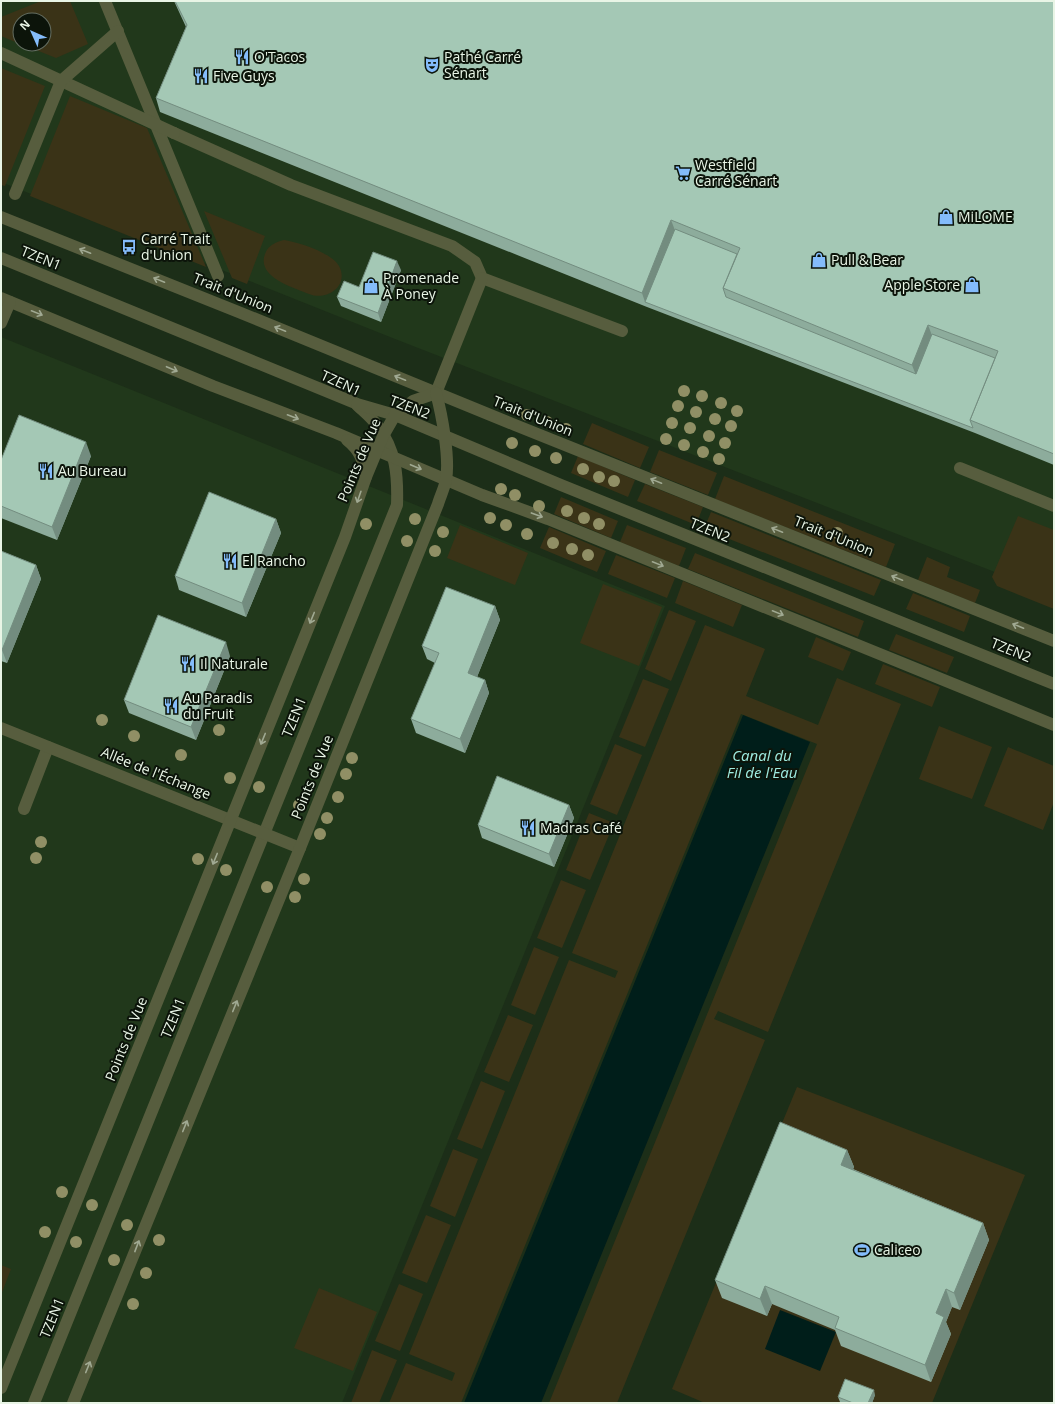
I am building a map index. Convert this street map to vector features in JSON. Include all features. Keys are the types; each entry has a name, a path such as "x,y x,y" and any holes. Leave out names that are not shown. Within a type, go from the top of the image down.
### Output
{"street":[{"path":"105,1 158,126 218,276"},
{"path":"15,194 61,81 118,31"},
{"path":"1,53 158,126 292,185 452,246 475,262 482,278 436,393"},
{"name":"Trait d'Union","path":"1,217 1054,641"},
{"name":"TZEN1","path":"1,258 355,403 377,425 393,457 398,481 396,505 34,1403"},
{"path":"482,278 622,331"},
{"path":"1,323 6,300 213,386 377,450 482,495 548,519 1054,725"},
{"name":"Points de Vue","path":"1,1388 345,537 366,477 383,436 394,415 413,401 436,393 442,413 446,456 446,480 438,504 300,848 73,1403"},
{"name":"TZEN2","path":"355,403 394,415 561,485 1054,684"},
{"path":"342,436 354,446 362,459 366,477"},
{"path":"960,468 1054,506"},
{"name":"Allée de l'Échange","path":"1,728 300,848"},
{"path":"24,808 48,747"}],"shaded area":[{"path":"1,1 1054,1 1054,595 390,337 1,182"},
{"path":"41,1 70,1 88,44 56,58 41,52 52,52 52,12 14,12"},
{"path":"12,13 12,41 1,36 1,17"},
{"path":"1,68 45,86 5,186 1,185"},
{"path":"70,96 147,128 206,267 30,196"},
{"path":"204,211 265,236 247,284 232,278"},
{"path":"284,240 315,249 331,258 336,263 340,268 342,275 341,281 334,291 322,296 316,296 286,285 271,275 266,269 264,262 266,251 270,246"},
{"path":"1,337 665,606 342,1403 1,1403"},
{"path":"592,423 649,447 640,468 583,444"},
{"path":"659,450 717,473 708,495 650,472"},
{"path":"578,456 635,480 628,497 571,473"},
{"path":"724,476 895,544 886,567 715,499"},
{"path":"645,484 703,507 696,525 637,501"},
{"path":"561,497 618,521 611,538 554,514"},
{"path":"711,512 881,580 874,596 704,529"},
{"path":"1018,516 1054,530 1054,609 997,586 992,577"},
{"path":"460,525 528,553 515,585 447,558"},
{"path":"627,525 686,548 679,566 620,542"},
{"path":"549,527 606,551 597,572 540,548"},
{"path":"695,553 864,621 858,637 688,569"},
{"path":"616,555 675,578 667,598 608,574"},
{"path":"927,557 950,567 947,577 980,590 975,603 918,580"},
{"path":"683,581 742,605 733,627 675,603"},
{"path":"603,584 662,607 639,666 580,643"},
{"path":"913,593 970,616 964,632 906,609"},
{"path":"669,610 696,621 671,681 645,669"},
{"path":"705,625 765,649 746,696 818,725 837,678 901,704 768,1032 718,1011 714,1019 765,1040 617,1403 549,1403 817,744 741,714 461,1403 389,1403 406,1363 452,1381 455,1373 409,1354 569,960 615,978 618,971 572,953"},
{"path":"896,634 954,657 947,673 889,650"},
{"path":"816,637 851,652 843,671 808,657"},
{"path":"883,664 940,687 932,707 875,684"},
{"path":"643,679 669,689 645,747 619,737"},
{"path":"939,726 992,747 972,799 919,779"},
{"path":"615,744 642,755 617,815 590,804"},
{"path":"1008,747 1054,766 1054,802 1043,830 984,806"},
{"path":"589,813 614,823 590,880 566,870"},
{"path":"561,880 586,890 562,948 537,938"},
{"path":"534,947 559,957 535,1015 511,1005"},
{"path":"508,1015 533,1025 509,1082 484,1072"},
{"path":"481,1081 505,1091 482,1149 457,1139"},
{"name":"Caliceo","path":"797,1087 1025,1175 932,1403 705,1403 672,1389"},
{"path":"453,1149 478,1159 455,1217 430,1206"},
{"path":"426,1215 451,1225 427,1283 402,1273"},
{"path":"1,1265 11,1269 1,1295"},
{"path":"399,1284 423,1294 400,1351 375,1341"},
{"path":"319,1288 377,1312 353,1371 294,1348"},
{"path":"372,1350 397,1360 379,1403 351,1403"}],"water":[{"name":"Canal du Fil de l'Eau","path":"743,715 810,742 541,1403 464,1403"},
{"path":"780,1310 836,1332 820,1371 765,1349"}],"building":[{"name":"Westfield Carré Sénart","path":"175,1 1054,1 1054,454 970,420 998,351 928,325 912,365 723,288 740,248 671,220 642,293 156,98 187,25"},
{"path":"675,229 737,254 723,288 726,297 916,374 932,334 995,358 970,420 973,428 645,302"},
{"path":"373,252 397,261 378,313 337,297 344,281 359,287"},
{"name":"Au Bureau","path":"19,415 86,442 52,527 1,506 1,460"},
{"name":"El Rancho","path":"209,492 276,519 242,603 175,576"},
{"path":"1,551 36,565 2,650 1,649"},
{"path":"446,587 495,606 468,673 485,680 460,739 411,719 439,653 422,646"},
{"path":"158,615 226,642 191,727 124,700"},
{"name":"Madras Café","path":"497,776 569,805 549,854 478,825"},
{"path":"780,1122 847,1150 841,1165 983,1223 954,1293 946,1289 936,1313 944,1317 925,1365 835,1328 839,1317 765,1286 760,1299 715,1280"},
{"path":"845,1379 874,1390 868,1403 853,1403 838,1397"}],"place":[{"name":"O'Tacos","path":"242,57"},
{"name":"Pathé Carré Sénart","path":"432,65"},
{"name":"Five Guys","path":"201,76"},
{"name":"Westfield Carré Sénart","path":"683,173"},
{"name":"MiLOME","path":"946,217"},
{"name":"Carré Trait d'Union","path":"129,247"},
{"name":"Pull & Bear","path":"819,260"},
{"name":"Apple Store","path":"972,285"},
{"name":"Promenade À Poney","path":"371,286"},
{"name":"Au Bureau","path":"46,471"},
{"name":"El Rancho","path":"230,561"},
{"name":"Il Naturale","path":"188,664"},
{"name":"Au Paradis du Fruit","path":"171,706"},
{"name":"Madras Café","path":"528,828"},
{"name":"Caliceo","path":"862,1250"}]}
